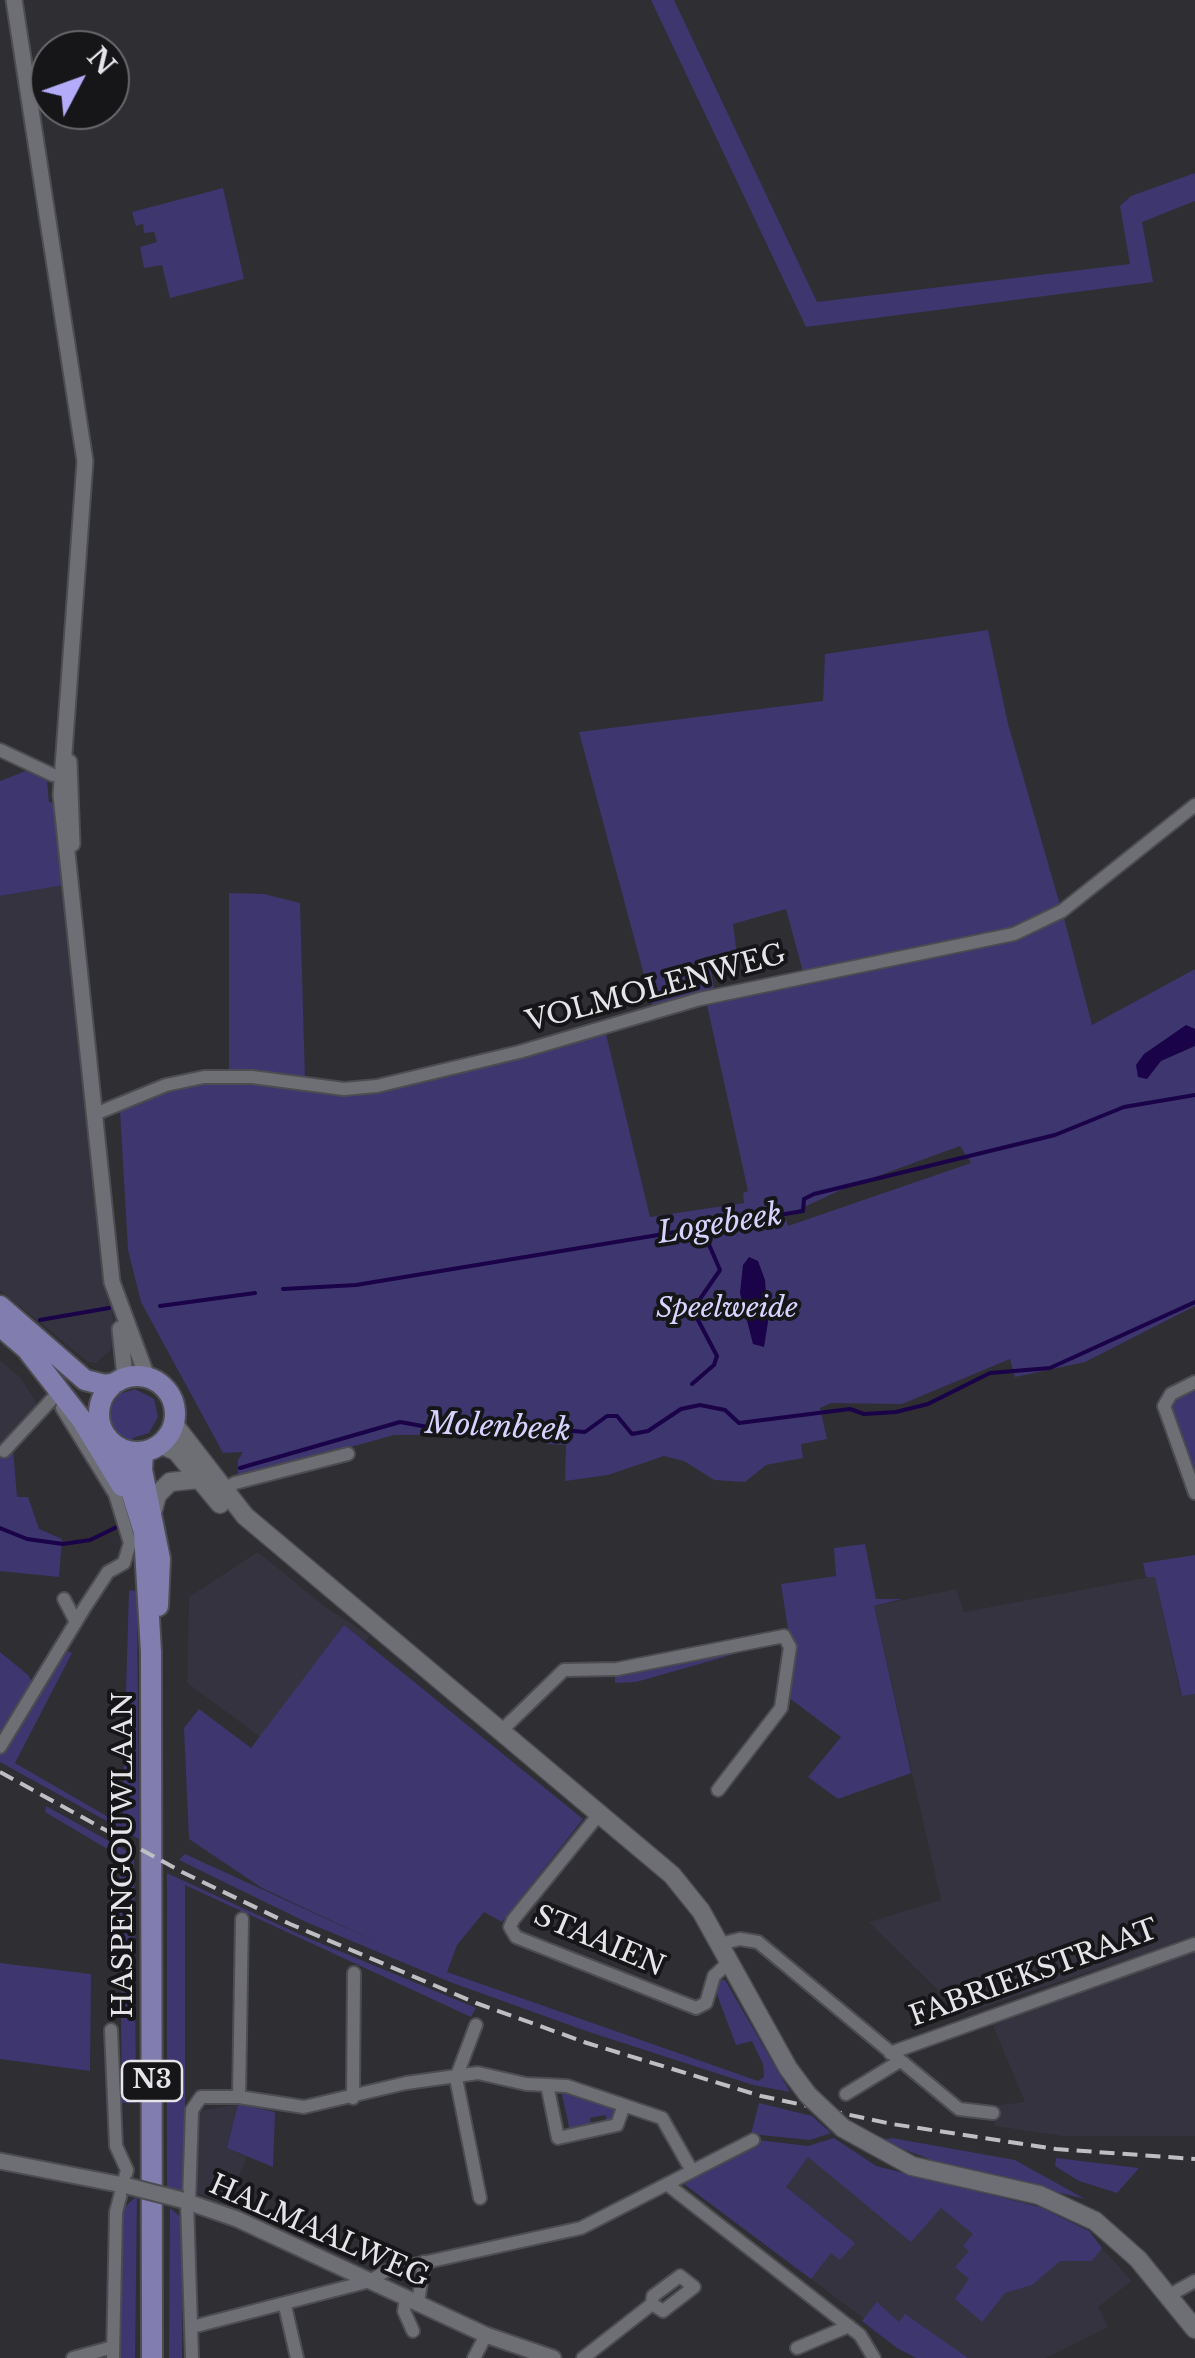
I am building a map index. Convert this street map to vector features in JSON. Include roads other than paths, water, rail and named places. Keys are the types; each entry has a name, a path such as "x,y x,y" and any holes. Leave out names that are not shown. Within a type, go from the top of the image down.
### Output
{"main road":[{"path":"0,1306 85,1380 105,1386 128,1378 167,1390 173,1423 217,1493"},
{"name":"N3","path":"0,1326 98,1413 105,1437 118,1449"},
{"path":"34,1360 62,1392 115,1473 134,1559"},
{"path":"98,1413 128,1378"},
{"path":"151,1448 173,1423"},
{"name":"HASPENGOUWLAAN","path":"151,1448 142,1470 153,1510 161,1579 151,1652"},
{"path":"118,1449 176,1451 199,1479 315,1585 358,1612 672,1875 720,1944 801,2087 828,2116 860,2140 912,2166 1039,2195 1085,2216 1116,2237 1195,2329"},
{"name":"HASPENGOUWLAAN","path":"118,1449 138,1508 134,1559 146,1577 151,1652 152,2358"},
{"path":"153,1510 157,1495 170,1482 199,1479"}],"street":[{"path":"14,0 86,472 66,776 70,863 112,1282 120,1310 128,1378"},
{"path":"0,750 66,776"},
{"name":"VOLMOLENWEG","path":"95,1114 166,1085 204,1077 252,1077 344,1089 377,1086 489,1060 700,999 1014,934 1062,911 1195,805"},
{"path":"0,1747 108,1572 134,1559 122,1508 34,1360"},
{"path":"1195,1382 1171,1394 1164,1406 1195,1493"},
{"path":"4,1451 54,1397"},
{"path":"217,1493 348,1454"},
{"path":"64,1598 76,1622"},
{"path":"501,1731 564,1670 616,1669 784,1636 790,1647 781,1708 718,1790"},
{"name":"STAAIEN","path":"600,1812 512,1920 510,1927 516,1938 696,2008 706,2002 714,1976 729,1962"},
{"path":"239,2097 242,1920"},
{"path":"720,1944 740,1939 758,1942 959,2109 993,2113"},
{"name":"FABRIEKSTRAAT","path":"846,2094 895,2057 1195,1944"},
{"path":"353,2098 354,1973"},
{"path":"476,2025 456,2078 480,2198"},
{"path":"73,2358 113,2352 116,2212 127,2186 128,2170 116,2146 111,2030"},
{"path":"192,2358 186,2201 195,2103 201,2097 239,2097 304,2108 406,2083 494,2074 567,2086 662,2118 692,2171"},
{"path":"547,2085 558,2138 618,2126 624,2105"},
{"path":"192,2327 285,2306 370,2281 386,2271 581,2228 752,2140"},
{"name":"HALMAALWEG","path":"0,2160 127,2186 237,2219 486,2335 552,2358"},
{"path":"668,2185 849,2326 866,2341 874,2358"},
{"path":"413,2331 404,2312 424,2262"},
{"path":"1168,2296 1195,2281"},
{"path":"583,2358 652,2304"},
{"path":"285,2306 297,2358"},
{"path":"797,2348 849,2326"},
{"path":"474,2358 486,2335"}],"waterway":[{"name":"Logebeek","path":"283,1289 356,1285 803,1211 804,1199 814,1194 1055,1135 1124,1107 1195,1095"},
{"path":"692,1384 714,1365 717,1356 698,1320 700,1299 720,1270 707,1240"},
{"name":"Logebeek","path":"160,1306 255,1293"},
{"name":"Molenbeek","path":"240,1468 400,1422 450,1431 534,1428 585,1432 607,1416 617,1416 632,1434 648,1431 681,1409 700,1405 725,1410 739,1423 850,1409 864,1414 896,1412 928,1404 990,1373 1050,1368 1195,1302"},
{"name":"Logebeek","path":"40,1320 109,1308"},
{"name":"Molenbeek","path":"0,1528 27,1539 63,1544 90,1540 119,1526"}],"railway":[{"path":"0,1772 182,1872 290,1924 476,2003 587,2043 761,2096 892,2124 1056,2149 1195,2159"}],"park label":[{"name":"Speelweide","path":"727,1309"}]}
